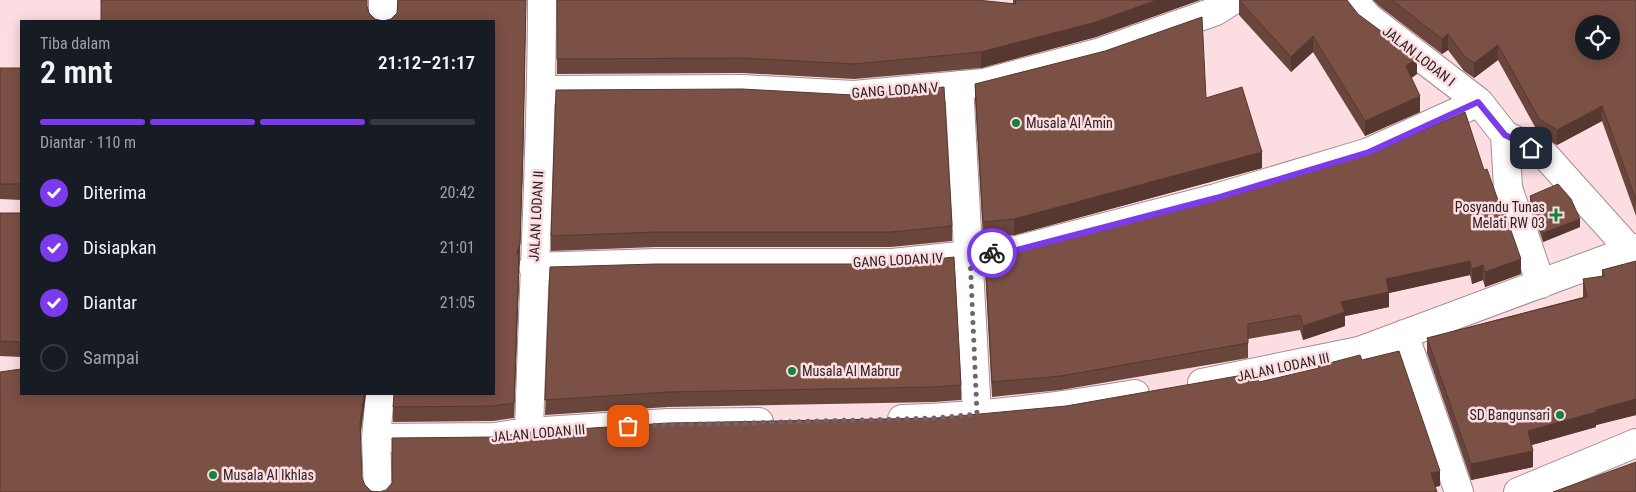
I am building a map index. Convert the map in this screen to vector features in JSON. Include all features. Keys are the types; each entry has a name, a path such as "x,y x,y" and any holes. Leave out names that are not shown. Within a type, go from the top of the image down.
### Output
{"street":[{"path":"383,0 383,20"},
{"name":"JALAN LODAN II","path":"529,432 533,267 542,90 542,0"},
{"name":"GANG LODAN V","path":"542,90 742,89 854,95 984,83 1101,52 1216,11 1233,0"},
{"name":"JALAN LODAN I","path":"1353,0 1368,17 1478,102 1505,135 1544,154 1633,249"},
{"path":"959,86 970,255 977,414"},
{"name":"GANG LODAN IV","path":"533,267 656,263 892,263 1017,250 1216,198 1369,152 1478,102"},
{"path":"1505,135 1508,188 1541,284"},
{"name":"JALAN LODAN III","path":"877,420 935,418 1063,406 1359,351 1633,249"},
{"path":"1404,334 1459,492"},
{"path":"378,492 376,438 380,395"},
{"name":"JALAN LODAN III","path":"376,438 494,437 529,432 668,423 782,421"},
{"path":"1518,492 1636,443"}],"building":[{"path":"101,0 367,0 369,13 379,20 101,20"},
{"path":"398,0 526,0 514,403 493,406 393,407 394,395 495,395 495,20 387,20 397,13"},
{"path":"557,0 977,0 1016,4 1015,0 1157,0 1096,22 981,52 854,64 742,58 557,59"},
{"path":"1239,0 1347,0 1358,14 1417,58 1406,66 1420,96 1365,121 1313,36 1291,57"},
{"path":"1392,0 1636,0 1636,200 1602,106 1557,130 1539,119 1498,45 1474,63 1464,56 1448,34 1442,39"},
{"path":"1202,17 1206,98 1242,87 1262,152 1014,219 983,222 975,84 1105,51"},
{"path":"0,68 20,68 20,184 0,184"},
{"path":"944,87 952,226 891,232 656,232 551,236 556,90 742,89 853,95"},
{"path":"1465,112 1484,170 1487,169 1499,203 1501,202 1521,259 1485,272 1483,265 1472,269 1470,261 1386,279 1389,292 1341,302 1345,312 1303,326 1300,315 1248,324 1248,343 1061,376 992,382 985,254 1021,251 1220,198 1374,152"},
{"name":"Posyandu Tunas Melati RW 03","path":"1558,184 1571,199 1580,219 1543,233 1530,196"},
{"path":"0,213 20,213 20,342 0,341"},
{"path":"954,257 961,385 668,392 545,400 550,267 656,264 892,264"},
{"path":"1636,261 1636,399 1528,431 1533,451 1471,464 1427,338 1587,297 1583,279 1604,276 1602,270"},
{"path":"1399,351 1440,471 1431,473 1437,492 379,492 386,490 392,483 392,438 494,437 531,432 669,423 936,418 1066,406 1249,374 1249,382 1258,380 1259,382 1319,368 1318,366 1360,355 1362,360"},
{"path":"20,369 20,395 364,395 360,423 362,478 365,485 371,491 379,492 0,492 0,372"},
{"path":"1636,462 1636,492 1553,492"}],"way so far":[{"path":"628,426 668,423 935,418 977,414 976,355 970,255 992,253"}],"place":[{"name":"Musala Al Amin","path":"1016,123"},
{"name":"Posyandu Tunas Melati RW 03","path":"1556,215"},
{"name":"Musala Al Mabrur","path":"792,371"},
{"name":"SD Bangunsari","path":"1560,415"},
{"name":"Musala Al Ikhlas","path":"213,475"}],"route":[{"path":"992,253 1017,250 1216,198 1369,152 1478,102 1505,135 1531,148"}]}
